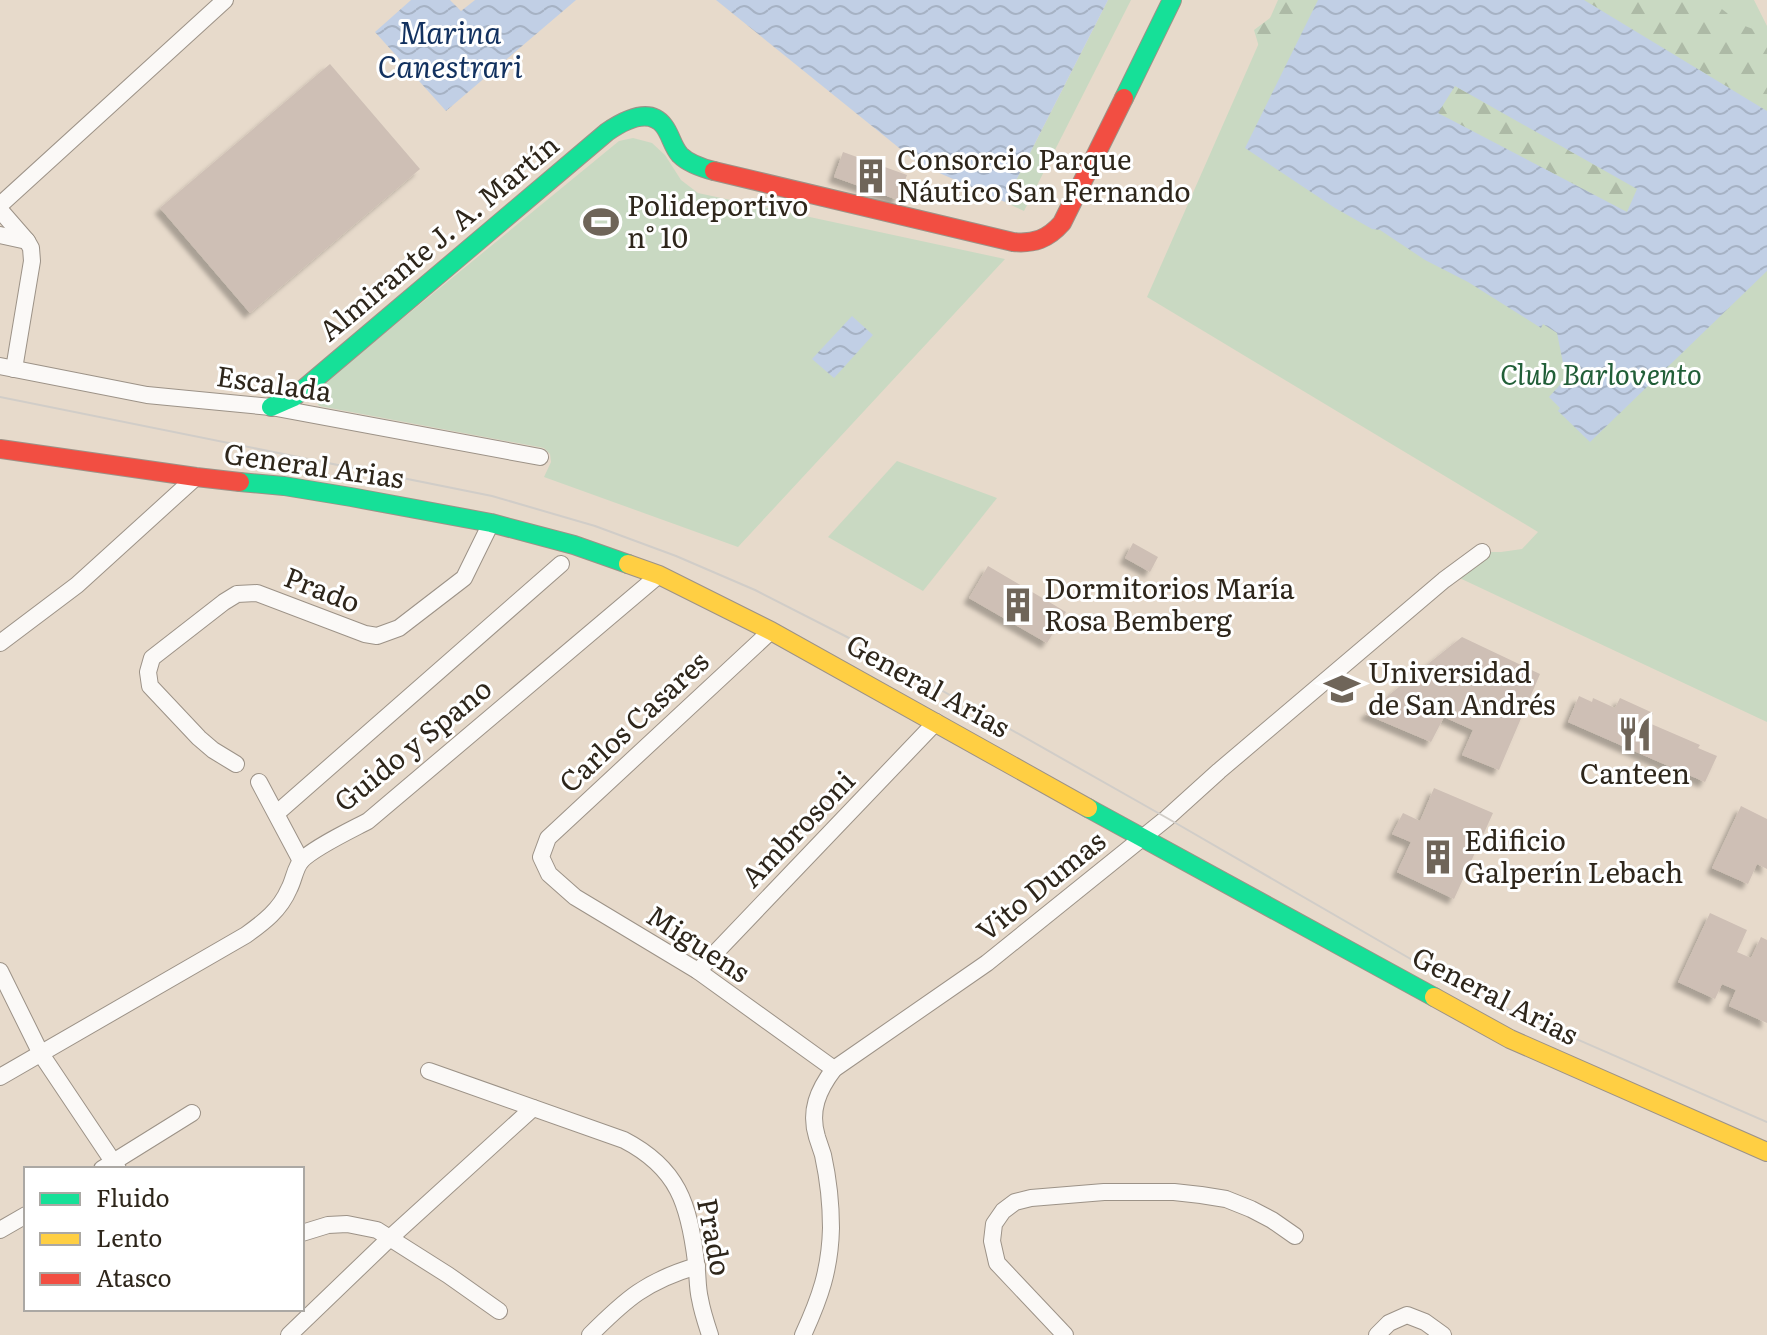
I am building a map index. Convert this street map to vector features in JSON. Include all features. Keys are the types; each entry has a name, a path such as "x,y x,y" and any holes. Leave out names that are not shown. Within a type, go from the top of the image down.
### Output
{"street":[{"path":"7,368 32,261 27,241 0,208 225,0"},
{"name":"Almirante J. A. Martín","path":"271,407 294,397 619,122 644,115 655,118 664,126 677,152 693,165 997,239 1029,244 1044,241 1062,223 1172,0"},
{"path":"0,235 27,241"},
{"name":"Escalada","path":"7,368 147,395 271,407 540,457"},
{"name":"General Arias","path":"0,449 196,477 284,486 491,523 574,545 659,575 771,631 1510,1039 1767,1152"},
{"path":"0,643 77,585 196,477"},
{"name":"Prado","path":"236,764 199,738 150,686 148,672 152,658 237,594 257,593 365,634 377,636 399,628 464,578 491,523"},
{"name":"Vito Dumas","path":"803,1335 826,1277 830,1248 829,1199 813,1114 823,1084 834,1069 987,963 1167,818 1444,580 1482,552"},
{"path":"277,813 561,564"},
{"name":"Guido y Spano","path":"301,861 368,821 659,575"},
{"name":"Carlos Casares","path":"541,857 548,838 771,631"},
{"name":"Ambrosoni","path":"698,971 936,722"},
{"path":"0,1077 246,935 270,917 290,889 301,861 259,782"},
{"name":"Miguens","path":"541,857 549,874 575,897 698,971 834,1069"},
{"path":"0,971 41,1054 111,1167 192,1113"},
{"name":"Prado","path":"429,1071 624,1140 644,1150 661,1165 677,1186 688,1214 699,1297 710,1335"},
{"path":"289,1335 533,1108"},
{"path":"1065,1335 997,1263 992,1241 994,1224 1003,1211 1015,1202 1104,1192 1174,1192 1226,1199 1272,1220 1295,1236"},
{"path":"0,1230 24,1216"},
{"path":"304,1232 328,1225 347,1224 377,1230 499,1311"},
{"path":"590,1335 635,1293 658,1279 697,1266"},
{"path":"1377,1335 1389,1323 1407,1315 1425,1322 1443,1335"}],"green space":[{"path":"1108,0 1131,0 1024,211 1005,202"},
{"name":"Club Barlovento","path":"1278,0 1754,0 1767,26 1767,722 1451,574 1482,552 1522,549 1538,532 1147,297"},
{"path":"1279,0 1309,0 1296,13 1282,42 1262,57 1254,30 1274,15"},
{"path":"1584,0 1710,0 1734,22 1753,29 1767,28 1767,111"},
{"path":"1455,86 1637,189 1627,212 1437,113"},
{"path":"633,138 652,143 665,155 681,180 698,193 1005,259 738,547 544,477 551,462 550,454 544,448 319,406 314,397 318,388 619,141"},
{"path":"897,461 997,498 923,591 828,537"}],"water":[{"name":"Marina Canestrari","path":"411,0 450,0 461,11 475,0 576,0 446,111 375,32"},
{"path":"716,0 1108,0 1005,202 919,164"},
{"path":"1318,0 1584,0 1767,111 1767,271 1590,442 1558,411 1560,408 1549,397 1566,378 1557,333 1543,324 1541,328 1380,230 1372,229 1335,208 1245,148","holes":["1455,86 1637,189 1627,212 1438,113"]},
{"path":"852,316 873,335 834,378 812,359"}],"building":[{"path":"330,64 420,169 250,313 160,208"},
{"name":"Consorcio Parque Náutico San Fernando","path":"843,152 907,175 898,200 834,177"},
{"path":"1133,543 1158,557 1150,572 1125,558"},
{"name":"Dormitorios María Rosa Bemberg","path":"988,566 1066,612 1047,643 969,598"},
{"path":"1462,637 1540,674 1499,770 1462,755 1473,730 1444,717 1431,742 1365,714"},
{"name":"Canteen","path":"1579,696 1592,702 1593,698 1615,708 1620,698 1653,713 1649,723 1700,745 1698,748 1717,756 1705,782 1568,722"},
{"name":"Edificio Galperín Lebach","path":"1434,788 1493,813 1454,899 1397,872 1411,842 1392,834 1403,813 1420,821"},
{"path":"1741,806 1767,819 1767,869 1757,864 1748,884 1712,868"},
{"path":"1710,913 1747,930 1737,952 1751,958 1761,937 1767,940 1767,1023 1729,1006 1736,990 1722,984 1715,999 1678,982"}],"tram line":[{"path":"0,397 492,496 595,526 676,556 755,590 851,639 1466,991 1767,1122"}],"traffic: fast":[{"path":"1124,98 1172,0"},
{"path":"271,407 294,397 607,132 621,124 644,116 658,120 680,155 714,171"},
{"path":"240,482 284,486 491,523 574,545 628,564"},
{"path":"1088,808 1434,997"}],"traffic: slow":[{"path":"628,564 659,575 771,631 1088,808"},
{"path":"1434,997 1510,1039 1767,1152"}],"traffic: jam":[{"path":"714,171 1013,242 1034,241 1046,237 1062,223 1124,98"},
{"path":"0,449 240,482"}],"place":[{"name":"Consorcio Parque Náutico San Fernando","path":"871,176"},
{"name":"Polideportivo n° 10","path":"601,222"},
{"name":"Dormitorios María Rosa Bemberg","path":"1018,605"},
{"name":"Universidad de San Andrés","path":"1342,689"},
{"name":"Canteen","path":"1635,734"},
{"name":"Edificio Galperín Lebach","path":"1438,857"}]}
